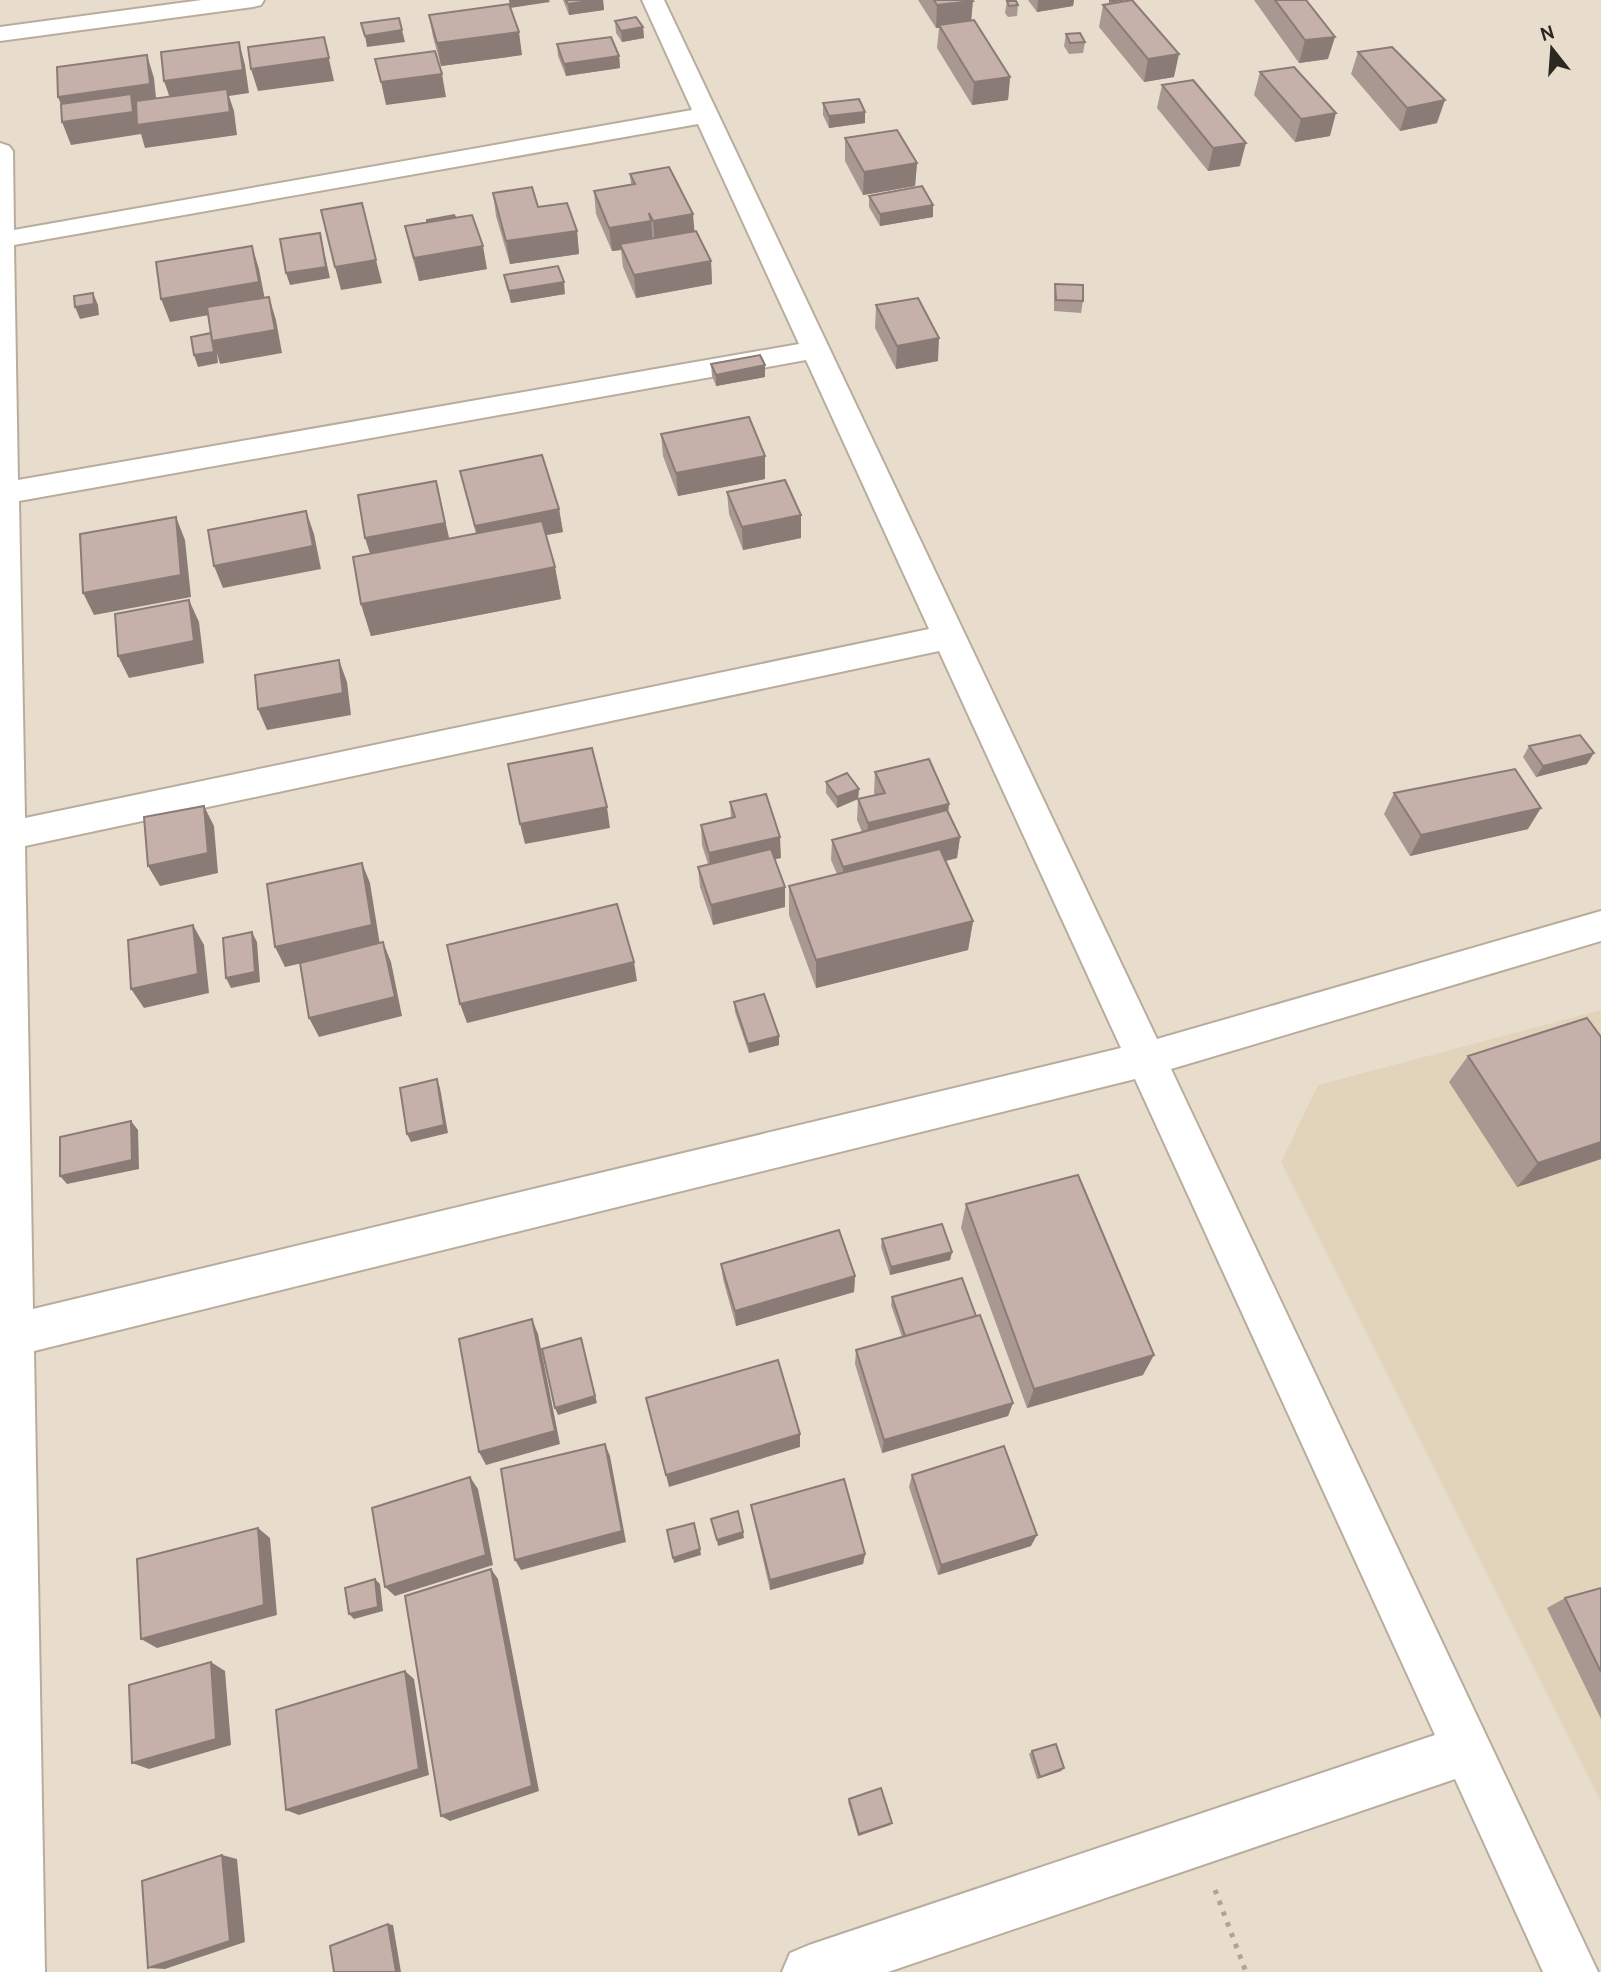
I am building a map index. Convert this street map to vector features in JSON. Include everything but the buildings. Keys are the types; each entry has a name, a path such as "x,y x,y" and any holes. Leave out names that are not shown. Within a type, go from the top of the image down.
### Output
{"street":[{"path":"0,34 253,0"},
{"path":"653,0 1571,1972"},
{"path":"1,240 706,115"},
{"path":"0,151 4,493 2,573 7,836 6,1336 18,1972"},
{"path":"4,493 816,350"},
{"path":"7,836 950,637"},
{"path":"6,1336 1146,1059 1601,926"},
{"path":"809,1972 1468,1749"}],"path":[{"path":"1194,1841 1246,1972"}],"shaded area":[{"path":"1601,1010 1601,1802 1281,1162 1318,1085"}]}
